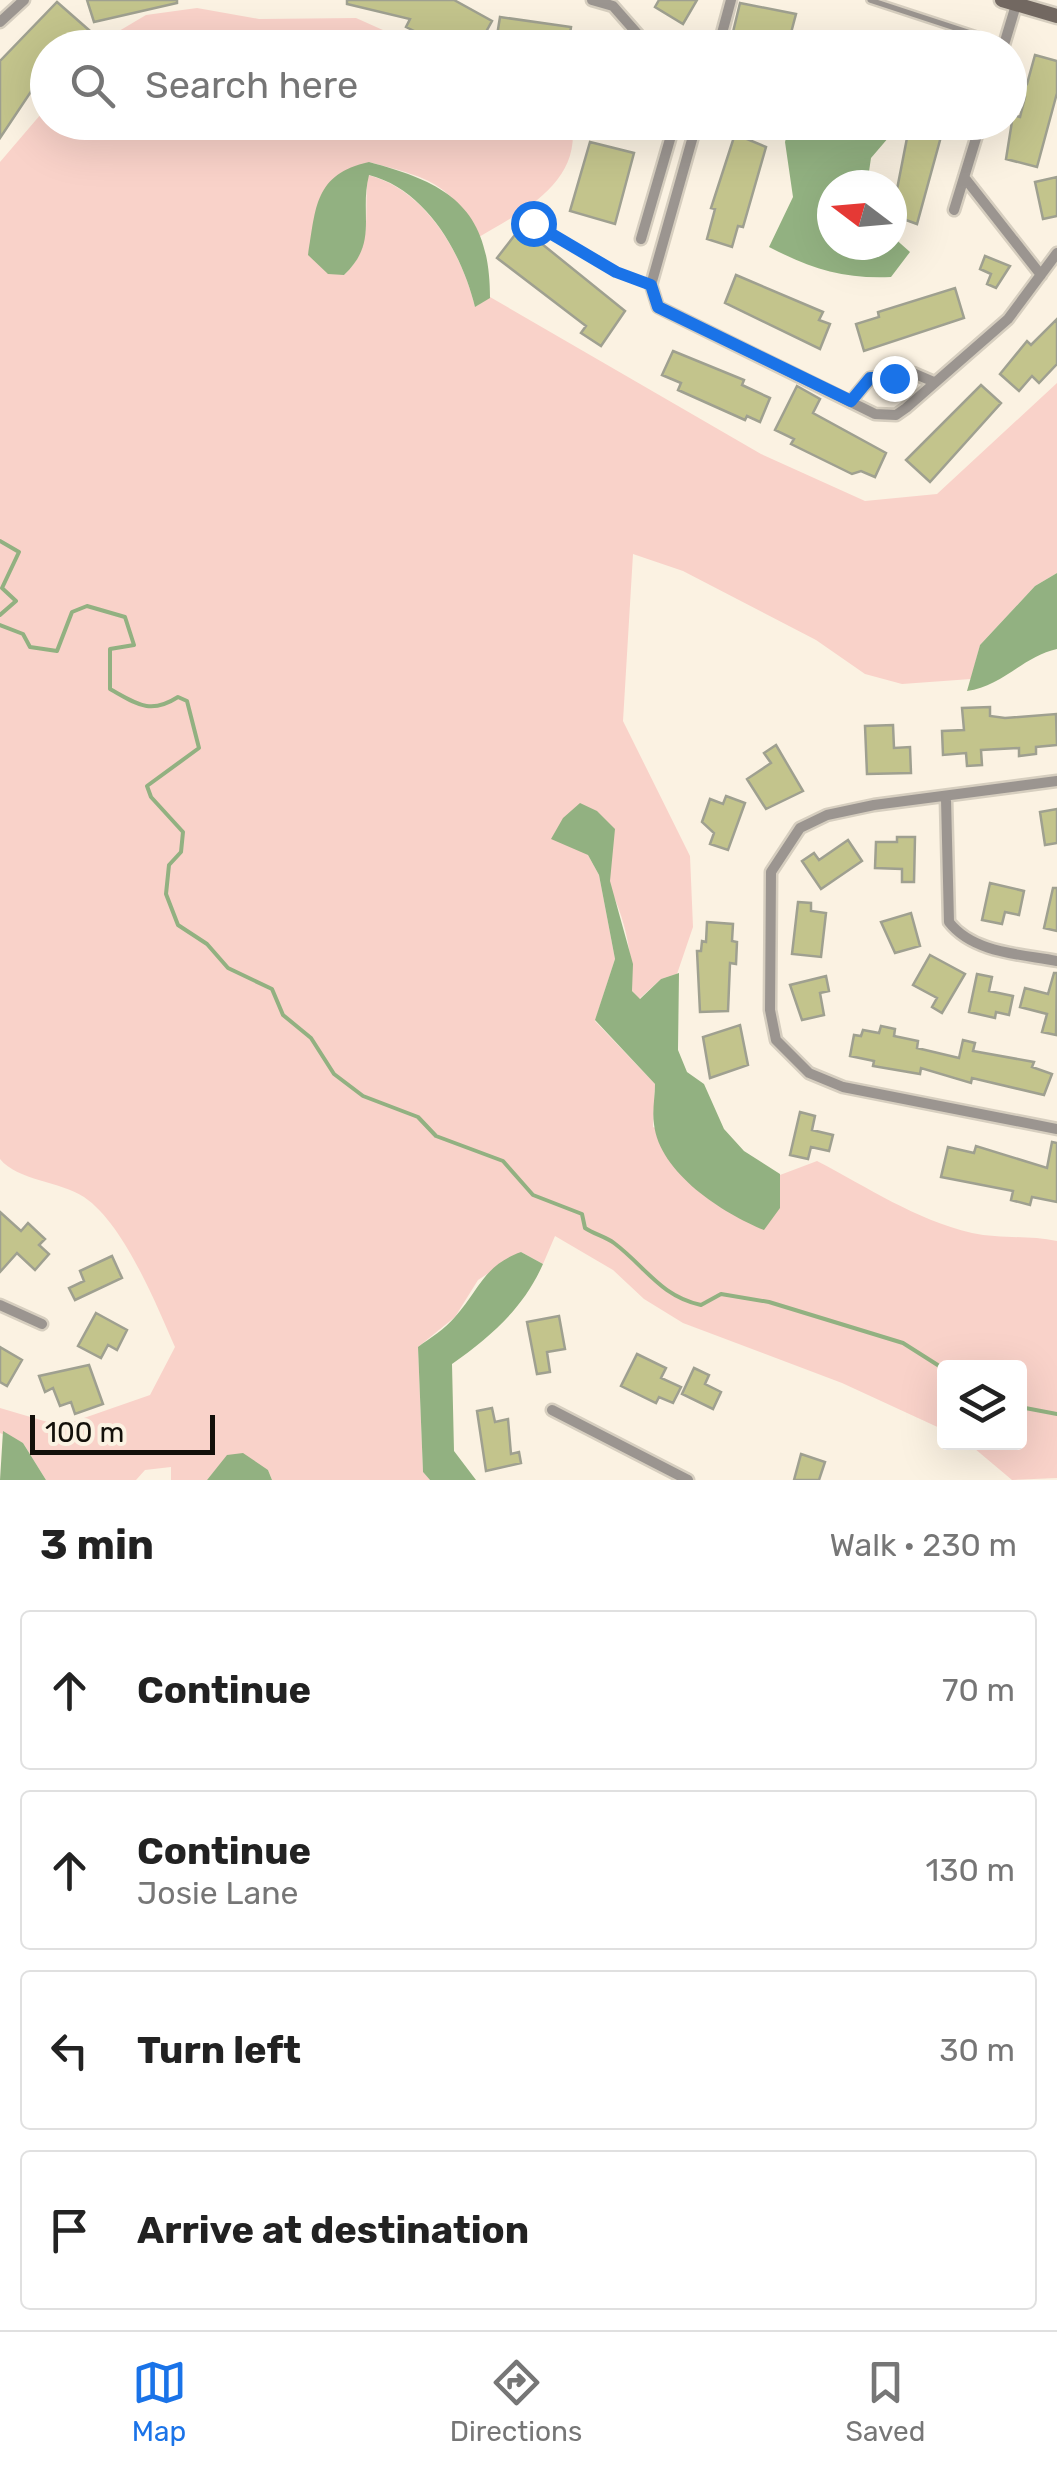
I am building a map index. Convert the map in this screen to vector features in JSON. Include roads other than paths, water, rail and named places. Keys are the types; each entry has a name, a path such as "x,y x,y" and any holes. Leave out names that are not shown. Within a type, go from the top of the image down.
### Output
{"street":[{"path":"0,22 24,0"},
{"path":"592,0 613,6 634,30"},
{"path":"723,30 731,0"},
{"path":"1006,30 1009,2 1057,16"},
{"path":"641,239 670,140"},
{"path":"692,140 651,285 658,307 875,414 896,414 1008,319 1057,253"},
{"path":"954,210 975,140"},
{"path":"964,177 1041,275"},
{"path":"851,401 870,378 913,373 934,382"},
{"path":"1057,781 946,799 874,805 827,815 800,828 771,872 770,1010 776,1040 809,1073 843,1087 1057,1129"},
{"path":"946,799 949,922 960,936 991,949 1057,961"},
{"path":"0,1305 42,1324"},
{"path":"552,1410 688,1480"}],"lane":[{"path":"870,0 957,30"},
{"path":"533,223 616,272 651,285"}],"waterway":[{"path":"0,541 19,552 2,588 16,601 0,615"},
{"path":"0,625 23,634 30,647 57,651 72,612 87,606 125,617 134,645 110,649 110,689 144,705 159,705 178,697 187,701 199,748 147,786 151,797 183,832 181,852 169,865 166,894 178,925 207,944 228,968 272,989 283,1015 311,1038 334,1074 363,1096 418,1117 436,1136 503,1161 533,1195 582,1214 585,1228 614,1243 654,1280 687,1301 701,1305 721,1294 769,1302 903,1343 937,1365"},
{"path":"1027,1408 1057,1414"}]}
